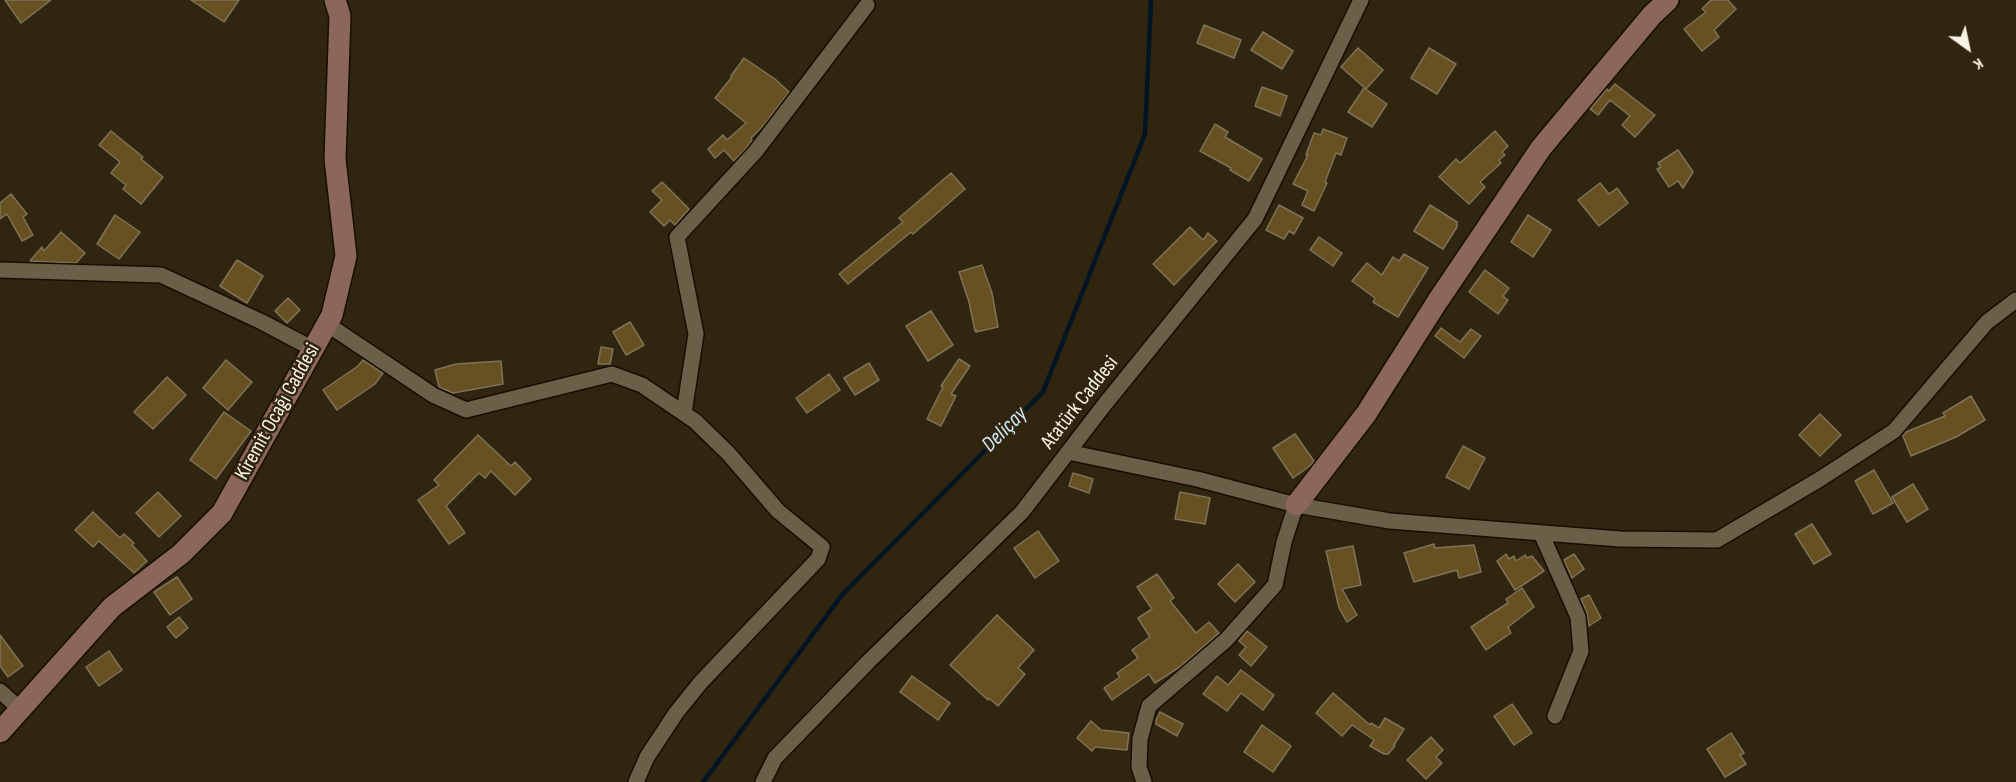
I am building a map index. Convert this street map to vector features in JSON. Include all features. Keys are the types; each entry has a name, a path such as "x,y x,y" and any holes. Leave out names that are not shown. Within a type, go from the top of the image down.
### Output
{"street":[{"name":"Kiremit Ocağı Caddesi","path":"0,732 112,607 181,554 222,513 332,315 346,256 335,159 340,16 334,0"},
{"name":"Atatürk Caddesi","path":"763,782 775,759 869,661 1022,512 1255,219 1361,0"},
{"path":"1144,782 1139,767 1140,739 1149,706 1226,640 1275,585 1284,542 1296,505 1366,414 1437,302 1541,148 1652,15 1668,0"},
{"path":"684,413 696,334 677,237 756,151 867,5"},
{"path":"0,270 161,275 262,322 313,350"},
{"path":"1068,452 1197,479 1296,505 1390,521 1620,539 1717,540 1820,479 1894,431 1988,322 2016,300"},
{"path":"327,324 433,394 466,410 612,374 642,385 695,421 728,453 778,511 822,547 818,559 700,682 647,757 636,782"},
{"path":"1541,533 1578,617 1581,651 1555,716"},
{"path":"0,691 20,709"}],"building":[{"path":"5,0 51,0 21,23"},
{"path":"191,0 239,0 224,22"},
{"path":"1711,0 1728,0 1736,9 1714,30 1719,37 1702,51 1684,29 1706,12 1702,9"},
{"path":"1204,25 1241,40 1234,58 1197,43"},
{"path":"1263,32 1293,51 1282,69 1251,50"},
{"path":"1358,48 1383,70 1366,89 1341,67"},
{"path":"1429,48 1456,64 1437,94 1411,78"},
{"path":"744,58 775,79 789,92 734,161 724,150 715,158 708,149 723,135 727,140 746,123 715,98"},
{"path":"1615,84 1655,115 1635,137 1622,125 1630,116 1610,100 1598,115 1590,109 1607,89 1609,91"},
{"path":"1262,87 1287,96 1280,116 1255,106"},
{"path":"1364,88 1387,104 1372,127 1348,112"},
{"path":"1215,124 1228,132 1225,137 1262,159 1249,181 1200,151"},
{"path":"1323,129 1347,138 1341,155 1336,153 1325,182 1327,183 1314,211 1302,205 1308,191 1293,184 1308,155 1306,155 1314,133 1321,135"},
{"path":"111,131 163,177 141,204 123,189 126,185 111,173 120,162 99,145"},
{"path":"1495,131 1508,146 1502,152 1505,155 1499,160 1501,163 1480,182 1485,187 1469,204 1439,177 1456,159 1460,163"},
{"path":"1678,150 1693,172 1683,188 1678,181 1669,187 1657,169 1661,167 1658,163"},
{"path":"951,173 965,189 913,234 911,232 848,284 839,274 903,222 899,218"},
{"path":"662,182 689,209 675,225 670,220 664,226 650,212 662,200 652,191"},
{"path":"1600,183 1609,194 1617,188 1628,203 1599,226 1578,200"},
{"path":"11,194 27,214 23,217 33,235 22,241 7,214 0,219 0,203"},
{"path":"1279,205 1303,218 1294,234 1289,231 1284,239 1266,230"},
{"path":"1430,205 1457,222 1457,227 1443,249 1414,231"},
{"path":"115,215 140,232 119,259 97,244"},
{"path":"1528,215 1551,230 1533,257 1511,242"},
{"path":"1190,227 1203,240 1208,233 1217,241 1174,285 1153,264"},
{"path":"61,232 85,253 76,263 30,261 42,247 44,251"},
{"path":"1319,237 1342,253 1333,266 1310,250"},
{"path":"1404,254 1428,268 1398,317 1373,302 1375,298 1352,281 1367,263 1382,275 1393,257 1399,261"},
{"path":"237,260 263,276 247,303 220,286"},
{"path":"982,265 992,293 998,327 976,332 959,272"},
{"path":"1485,270 1509,288 1503,296 1508,300 1498,314 1469,292"},
{"path":"288,298 300,310 287,323 275,311"},
{"path":"931,311 953,345 928,361 906,326"},
{"path":"630,322 644,345 626,355 613,332"},
{"path":"1441,328 1460,342 1471,329 1481,336 1464,358 1435,336"},
{"path":"601,347 613,349 610,364 598,364"},
{"path":"959,359 970,366 951,394 956,396 941,426 927,419 943,387 941,386"},
{"path":"226,360 252,382 228,410 203,388"},
{"path":"363,360 383,373 375,384 337,410 323,390"},
{"path":"501,361 503,384 453,393 439,387 435,370 456,364"},
{"path":"869,363 879,380 855,395 844,378"},
{"path":"829,374 840,390 807,413 796,398"},
{"path":"167,377 186,395 153,429 134,412"},
{"path":"1971,396 1985,420 1956,437 1911,456 1903,436 1906,432 1945,416 1943,413"},
{"path":"224,412 251,431 216,479 190,460"},
{"path":"1820,414 1841,435 1820,456 1799,435"},
{"path":"1295,434 1314,461 1293,478 1273,448"},
{"path":"478,435 511,466 515,462 531,479 515,495 491,471 485,478 479,473 446,506 465,533 449,544 418,500 439,485 434,480"},
{"path":"1463,446 1485,458 1469,489 1446,477"},
{"path":"1874,470 1893,503 1873,514 1855,481"},
{"path":"1073,473 1093,479 1089,493 1069,486"},
{"path":"1913,484 1928,509 1907,522 1892,497"},
{"path":"158,492 181,516 159,537 136,513"},
{"path":"1180,492 1210,498 1205,524 1175,519"},
{"path":"93,512 120,538 124,534 134,543 132,545 147,561 134,573 99,541 93,547 75,530"},
{"path":"1812,524 1831,554 1814,564 1795,534"},
{"path":"1038,531 1059,561 1035,578 1014,548"},
{"path":"1434,544 1435,548 1474,545 1481,572 1459,578 1457,570 1414,582 1404,553"},
{"path":"1353,546 1361,585 1342,589 1357,615 1347,622 1339,608 1326,551"},
{"path":"1506,554 1509,559 1514,556 1516,561 1525,555 1527,558 1532,556 1544,571 1515,590 1497,561"},
{"path":"1574,554 1584,569 1572,578 1564,560"},
{"path":"1238,564 1255,582 1235,602 1218,584"},
{"path":"1157,574 1174,598 1170,601 1196,633 1209,622 1219,633 1181,666 1155,683 1149,674 1112,700 1104,688 1120,677 1117,673 1138,658 1132,650 1150,637 1138,618 1152,609 1137,587"},
{"path":"177,577 192,599 170,615 154,592"},
{"path":"1522,588 1534,607 1508,627 1511,633 1486,650 1471,627 1508,603 1506,599"},
{"path":"1589,595 1601,618 1589,626 1581,599"},
{"path":"997,615 1034,650 1018,668 1025,674 998,706 989,698 988,700 950,665"},
{"path":"179,617 188,628 176,638 167,627"},
{"path":"1247,631 1267,647 1251,666 1239,655 1246,647 1239,641"},
{"path":"0,635 23,666 8,677 0,666"},
{"path":"109,651 122,670 99,686 86,667"},
{"path":"1241,670 1274,695 1263,710 1241,693 1227,711 1203,694 1217,676 1228,685"},
{"path":"912,676 950,703 938,720 900,692"},
{"path":"1333,693 1370,725 1371,723 1379,728 1385,718 1404,729 1388,754 1370,746 1374,740 1352,725 1342,736 1316,713"},
{"path":"1512,704 1532,733 1514,745 1494,716"},
{"path":"1160,712 1183,724 1177,736 1156,724"},
{"path":"1091,721 1101,730 1129,733 1127,750 1095,747 1092,751 1077,738"},
{"path":"1262,725 1291,746 1273,772 1244,752"},
{"path":"1731,733 1744,753 1740,755 1746,764 1725,777 1707,749"},
{"path":"1431,737 1443,750 1436,757 1442,763 1426,779 1407,760"}],"waterway":[{"name":"Deliçay","path":"703,782 842,595 1043,392 1145,134 1151,0"}]}
